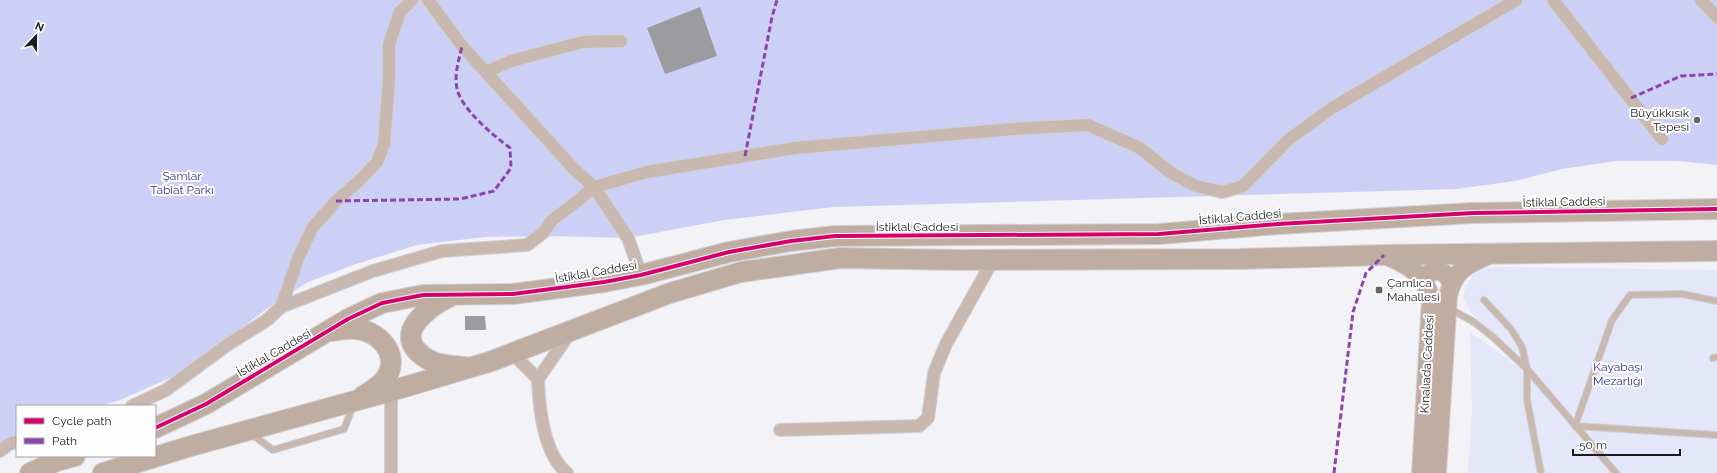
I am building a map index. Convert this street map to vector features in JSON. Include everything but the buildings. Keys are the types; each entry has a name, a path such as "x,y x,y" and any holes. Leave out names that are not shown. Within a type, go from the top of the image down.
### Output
{"main road":[{"name":"İstiklal Caddesi","path":"156,428 206,404 348,319 382,303 423,295 451,296 513,294 604,282 729,252 791,241 835,236 1159,234 1278,224 1473,213 1717,209"},
{"path":"103,473 139,465 248,431 469,368 670,293 741,272 840,258 993,260 1240,259 1384,255 1717,251"},
{"path":"1451,283 1460,271 1472,262 1489,254"},
{"name":"Kınalıada Caddesi","path":"1384,255 1409,266 1424,282 1431,300 1421,473"},
{"path":"1424,282 1426,276 1434,271 1445,273 1449,277 1451,283"},
{"name":"Kınalıada Caddesi","path":"1437,473 1447,308 1451,283"},
{"path":"451,296 433,305 419,318 411,331 412,345 423,357 444,365 469,368"},
{"path":"331,330 357,329 379,337 390,351 392,363 386,377 372,390 354,402"},
{"path":"30,473 57,461 71,457"}],"street":[{"path":"281,307 299,256 313,227 377,162 384,144 389,81 389,44 400,12 412,0"},
{"path":"428,0 462,46 574,169 594,187 628,238 641,274"},
{"path":"134,405 166,390 227,345 267,320 281,307 373,271 442,251 528,245 544,232 556,217 594,187 648,172 795,148 1013,129 1088,125 1140,148 1171,173 1196,186 1222,192 1243,186 1288,140 1332,108 1516,0"},
{"path":"1553,0 1662,139"},
{"path":"1701,0 1717,17"},
{"path":"486,72 511,61 583,42 621,41"},
{"path":"780,430 919,426 928,418 934,372 946,344 993,260"},
{"path":"567,473 559,467 551,451 539,406 538,379 571,331"},
{"path":"512,353 538,379"},
{"path":"391,391 391,473"},
{"path":"0,451 9,444 16,442"}],"lane":[{"path":"1575,426 1612,320 1630,295 1682,294 1717,300"},
{"path":"1484,300 1511,330 1522,347 1527,369 1527,400 1541,473"},
{"path":"1447,308 1474,322 1493,337 1527,369 1616,473"},
{"path":"1575,426 1717,435"}],"green space":[{"name":"Şamlar Tabiat Parkı","path":"0,0 1717,0 1717,165 1679,161 1616,161 1562,169 1515,181 1456,189 833,207 724,220 628,238 549,236 485,237 417,245 353,265 308,282 265,310 185,371 118,401 102,405 16,405 16,435 0,444"},
{"name":"Kayabaşı Mezarlığı","path":"1497,267 1717,270 1717,473 1468,473 1472,411 1470,332 1520,368 1519,355 1471,313 1463,296 1466,285 1473,275 1482,270"}],"marked path":[{"path":"745,156 772,17 777,0"},
{"path":"336,201 460,199 494,191 511,168 510,148 480,123 461,99 456,80 462,46"},
{"path":"1631,98 1681,76 1717,74"},
{"path":"1334,473 1353,312 1366,273 1384,255"}],"cycle path":[{"path":"156,428 206,404 348,319 382,303 423,295 513,294 604,282 641,275 729,252 791,241 835,236 1159,234 1278,224 1473,213 1717,209"}],"place":[{"name":"Büyükkısık Tepesi","path":"1697,120"},
{"name":"Çamlıca Mahallesi","path":"1379,290"}]}
